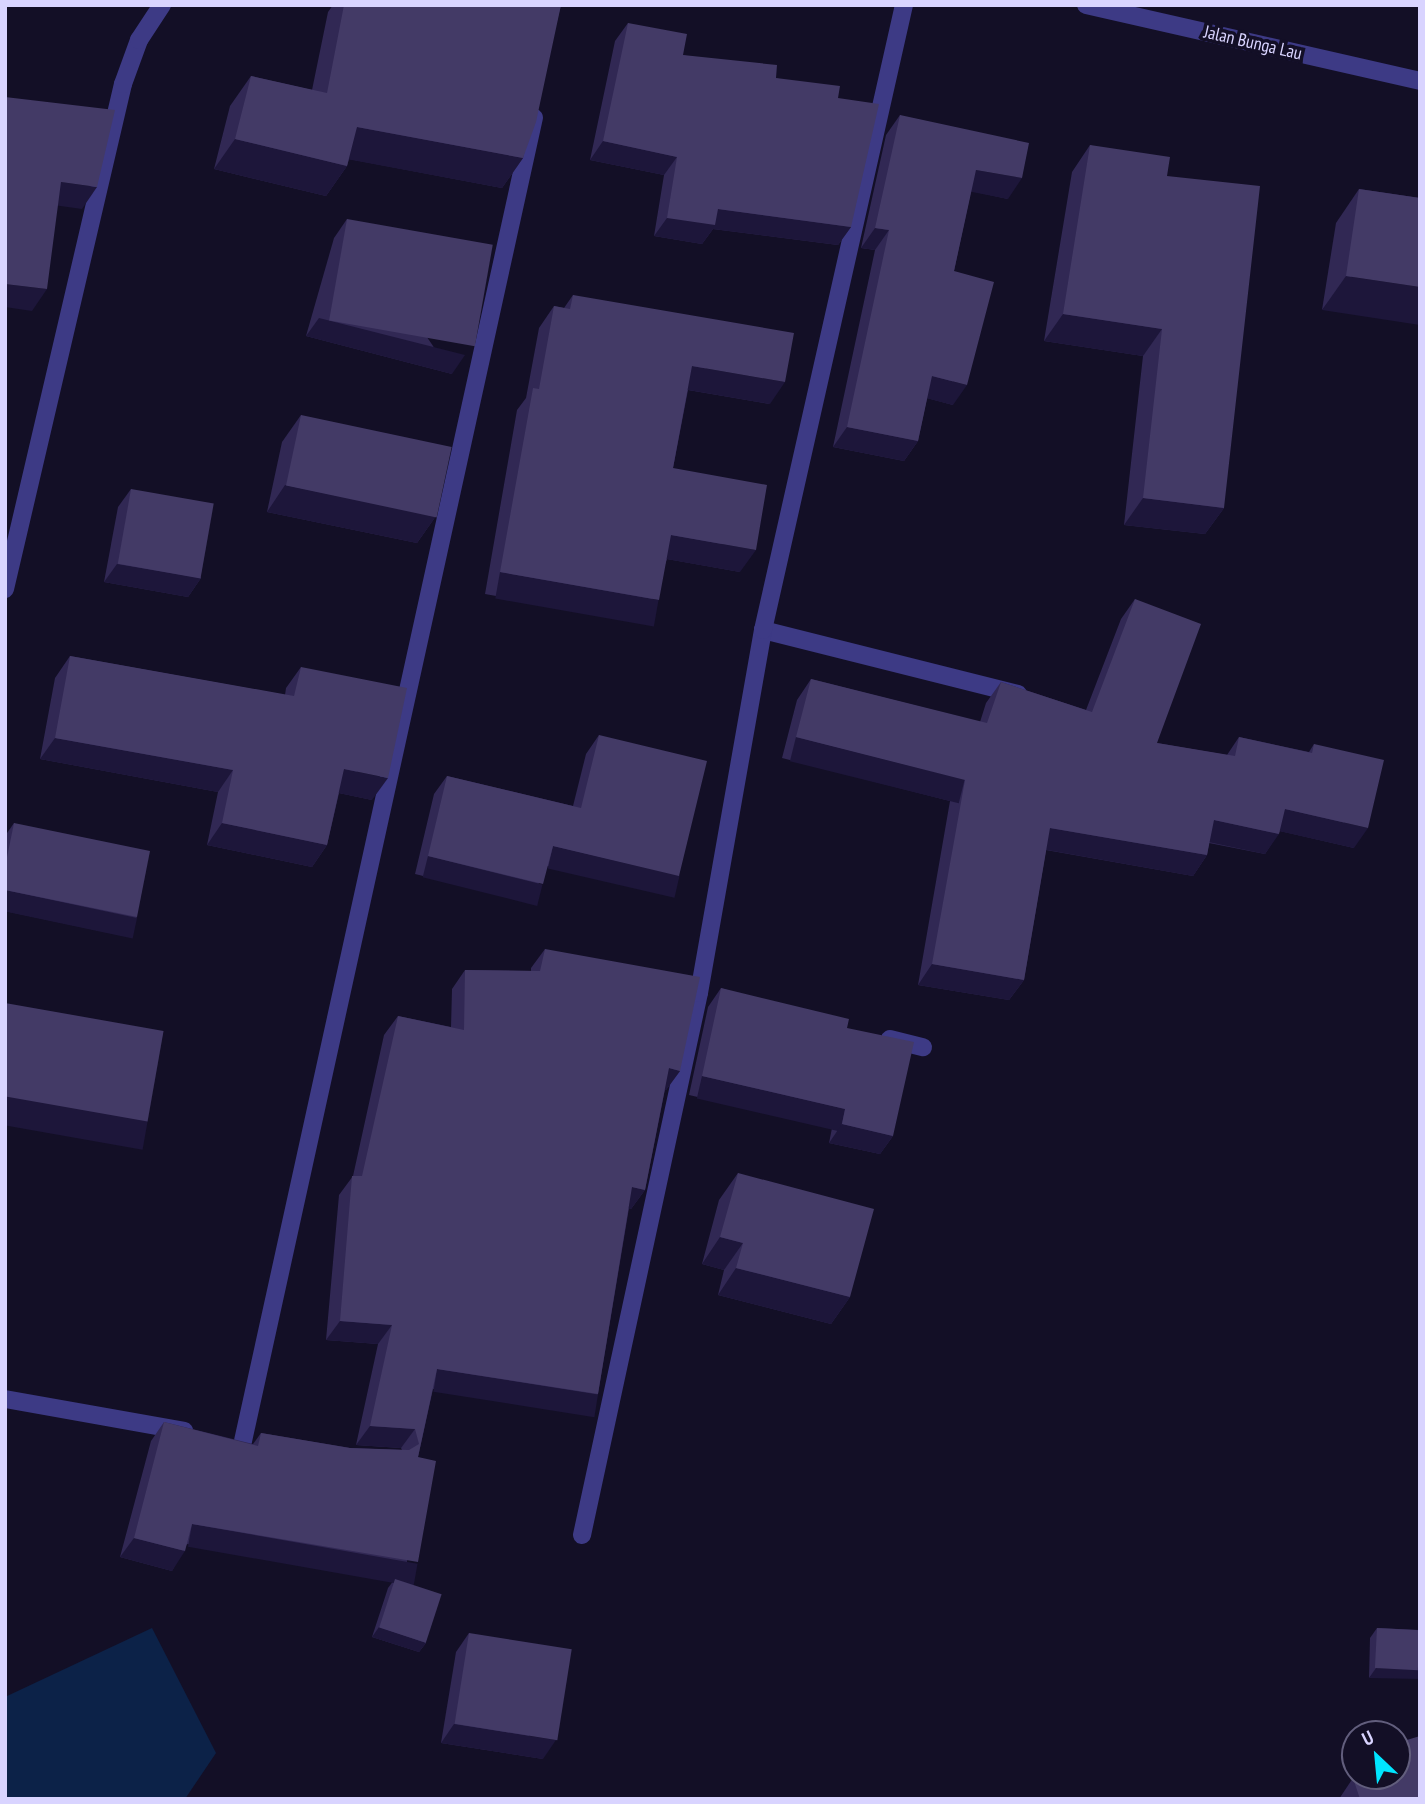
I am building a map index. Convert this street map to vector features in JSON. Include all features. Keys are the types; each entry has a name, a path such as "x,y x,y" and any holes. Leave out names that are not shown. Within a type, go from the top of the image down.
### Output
{"street":[{"path":"5,589 123,83 139,40 162,5"},
{"path":"582,1535 706,995 763,630 904,5"},
{"name":"Jalan Bunga Lau","path":"1086,5 1420,81"},
{"path":"243,1441 538,100"},
{"path":"763,630 1037,698"},
{"path":"870,1034 923,1047"},
{"path":"5,1399 203,1434"}],"water":[{"path":"152,1628 216,1753 185,1799 5,1799 5,1697"}],"building":[{"path":"344,5 561,5 536,122 523,158 357,127 347,166 235,139 251,76 327,93"},
{"path":"628,23 687,34 683,55 777,65 776,78 840,86 838,98 879,104 851,227 718,209 715,225 667,218 677,157 603,141"},
{"path":"5,97 115,110 97,187 61,182 47,289 5,284"},
{"path":"900,115 1029,143 1022,178 976,170 954,271 994,282 967,385 932,376 918,441 847,427 889,230 875,228"},
{"path":"1090,145 1170,157 1167,176 1260,186 1224,508 1143,498 1162,329 1063,314"},
{"path":"1359,189 1420,198 1420,287 1346,276"},
{"path":"347,219 493,245 475,346 329,320"},
{"path":"573,295 794,333 785,382 692,366 673,468 767,485 756,550 671,535 659,600 500,572 533,388 539,389 554,306 570,309"},
{"path":"301,415 452,447 437,517 286,485"},
{"path":"131,489 214,504 201,578 118,564"},
{"path":"1135,599 1201,624 1157,743 1235,756 1239,737 1312,753 1314,744 1384,760 1368,828 1285,809 1279,834 1214,820 1207,855 1050,828 1024,980 932,964 965,780 796,737 811,679 987,723 1001,682 1092,712"},
{"path":"70,656 294,696 301,667 407,688 388,778 344,769 327,845 222,823 233,770 55,738"},
{"path":"599,735 707,761 679,876 553,846 543,884 428,856 447,776 581,808"},
{"path":"14,823 150,851 137,917 5,890 5,867"},
{"path":"545,949 700,977 680,1071 669,1068 645,1190 632,1187 598,1394 437,1369 418,1457 436,1461 418,1562 192,1524 185,1551 134,1538 164,1422 258,1446 261,1433 350,1448 409,1450 419,1444 415,1429 370,1426 392,1325 340,1321 352,1176 362,1176 398,1016 464,1030 465,970 540,971"},
{"path":"721,988 849,1019 847,1028 914,1042 893,1136 842,1124 845,1109 702,1076"},
{"path":"5,1003 164,1031 148,1122 5,1096"},
{"path":"738,1173 874,1209 850,1297 736,1268 743,1243 720,1237"},
{"path":"395,1579 442,1594 426,1643 379,1628"},
{"path":"1377,1628 1420,1630 1418,1670 1375,1668"},
{"path":"469,1633 572,1649 557,1740 455,1724"},
{"path":"1420,1736 1420,1799 1360,1799 1357,1790 1411,1790 1411,1739"}]}
